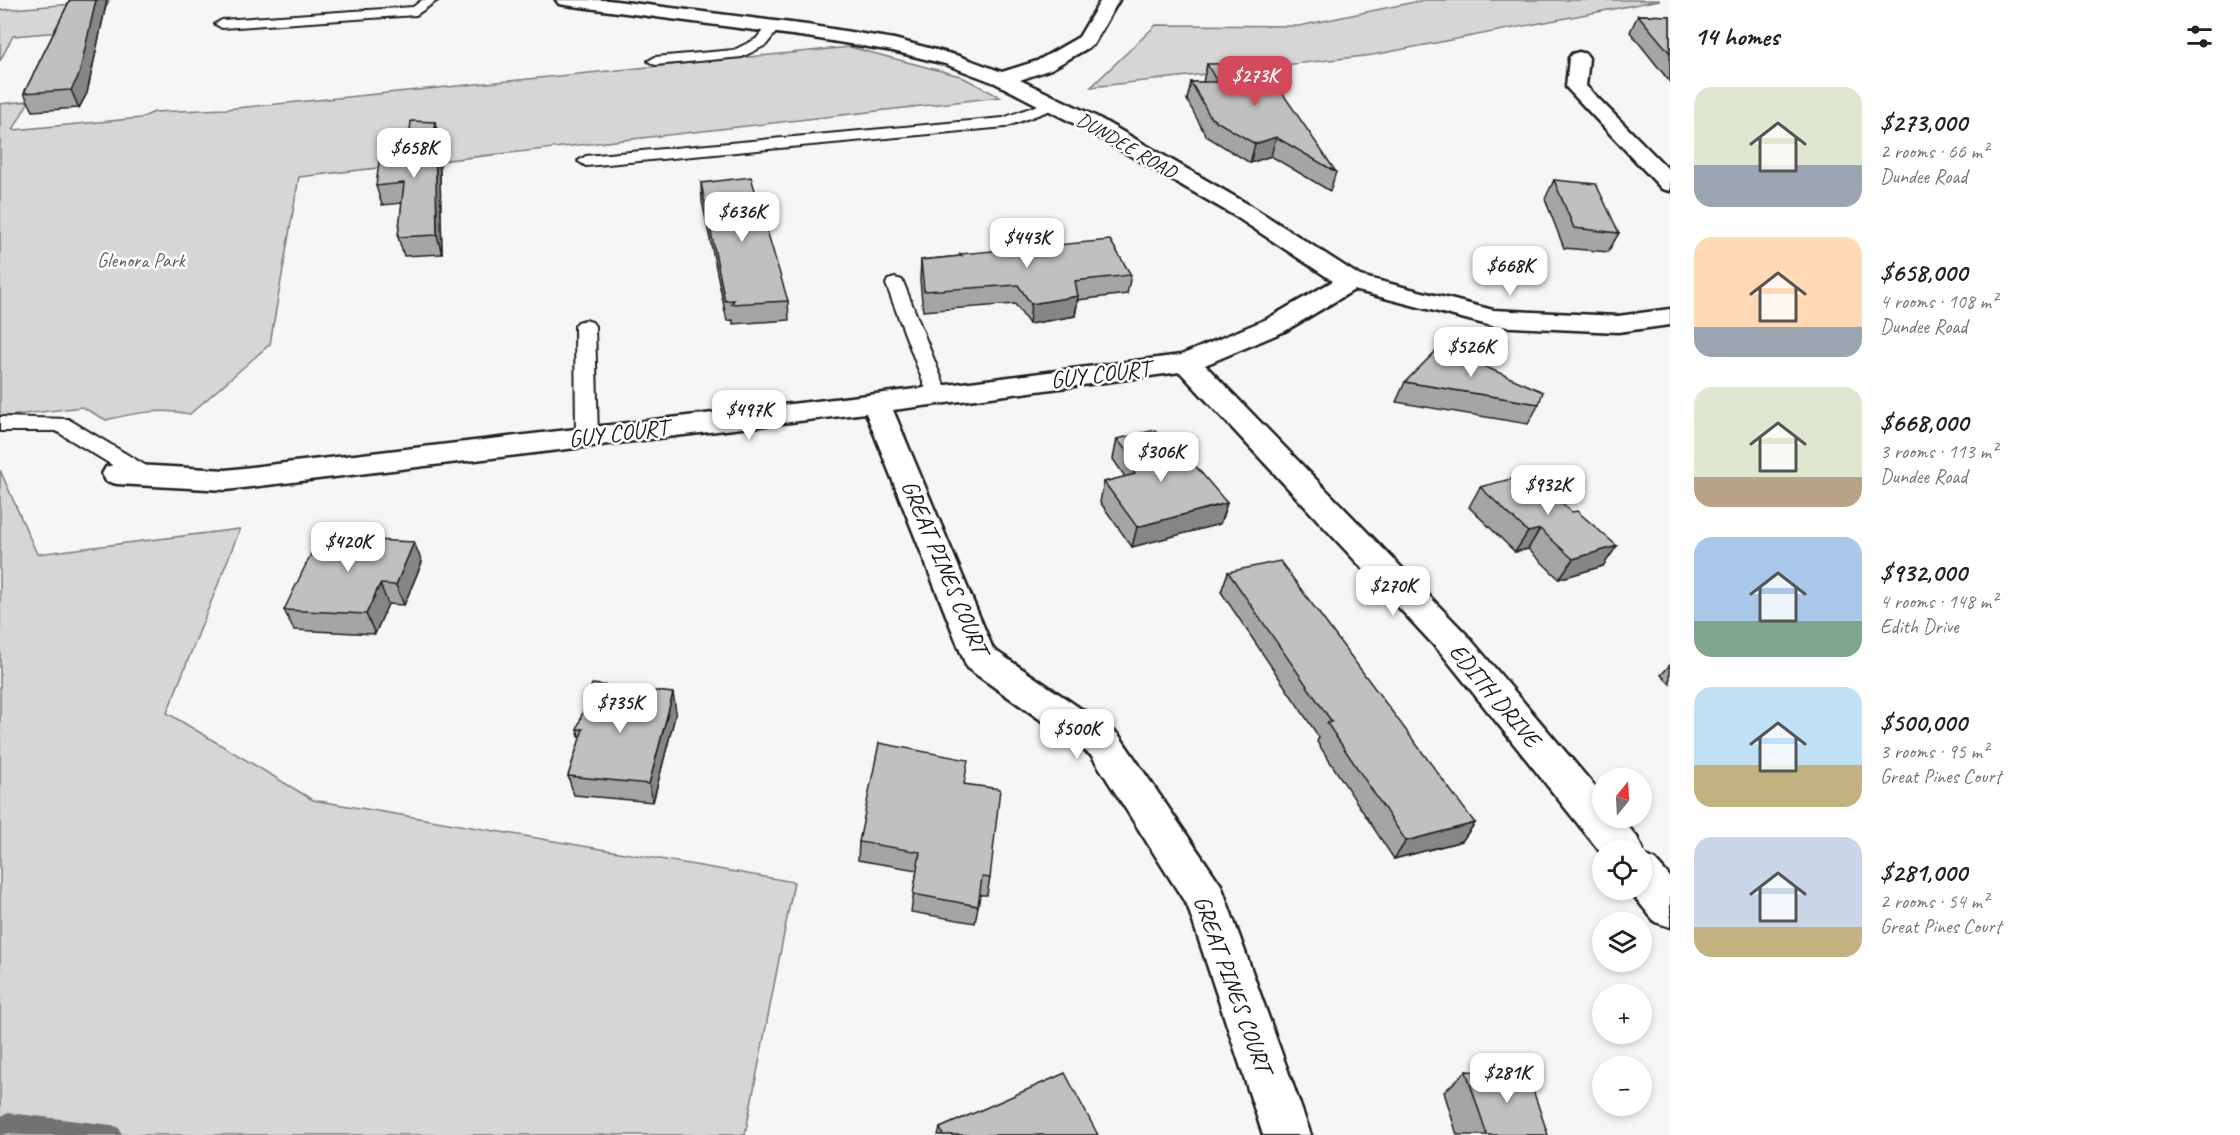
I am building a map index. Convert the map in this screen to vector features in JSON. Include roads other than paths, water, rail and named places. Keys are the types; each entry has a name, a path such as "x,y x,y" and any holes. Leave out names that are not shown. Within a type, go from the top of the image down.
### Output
{"street":[{"name":"DUNDEE ROAD","path":"565,0 671,6 774,26 894,45 952,60 1002,79 1089,122 1243,211 1351,281 1492,318 1618,324 1670,316"},
{"path":"1002,79 1044,65 1086,41 1110,0"},
{"path":"1579,58 1576,87 1670,184"},
{"name":"GUY COURT","path":"131,475 226,480 876,403 1187,363 1276,325 1351,281"},
{"name":"EDITH DRIVE","path":"1187,363 1454,644 1615,840"},
{"name":"GREAT PINES COURT","path":"876,403 979,658 1105,745 1206,899 1287,1135"},
{"path":"1652,886 1670,908"}],"lane":[{"path":"222,24 416,11 431,0"},
{"path":"655,61 737,54 761,42 774,26"},
{"path":"586,161 1005,122 1054,104"},
{"path":"895,284 938,395"},
{"path":"585,326 587,437"},
{"path":"0,424 60,424 131,475"}],"waterway":[{"path":"0,1126 9,1123 112,1135"}],"park label":[{"name":"Glenora Park","path":"141,260"}]}
